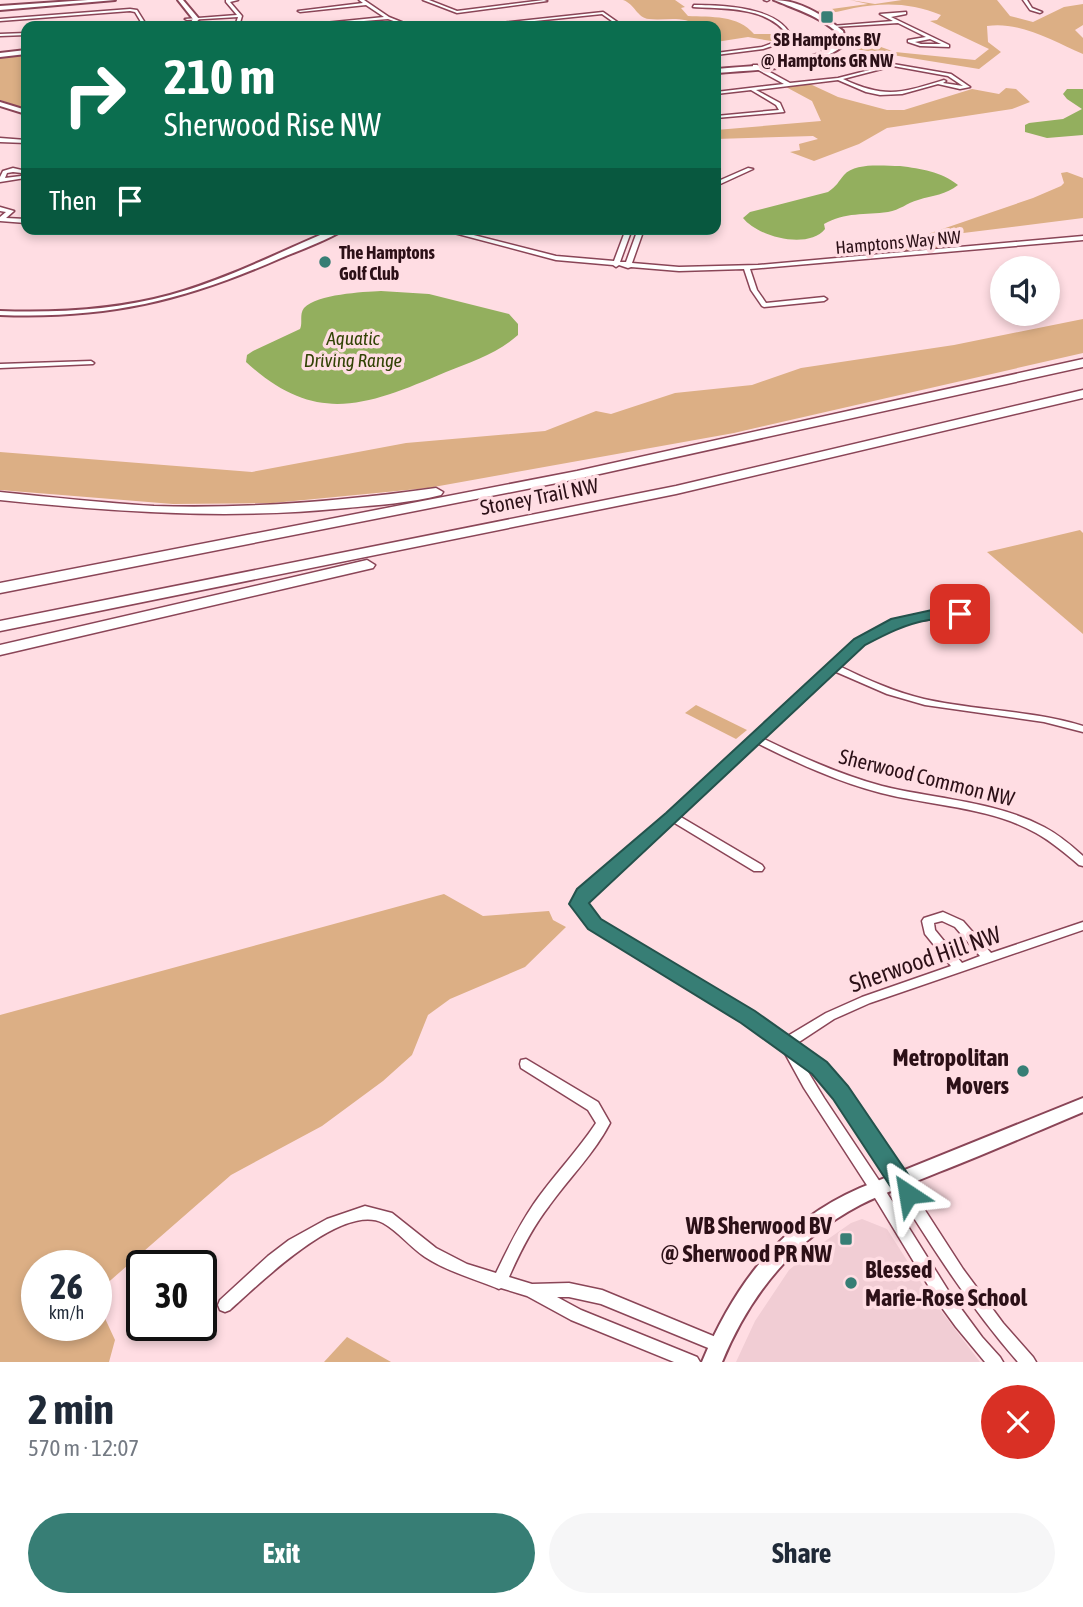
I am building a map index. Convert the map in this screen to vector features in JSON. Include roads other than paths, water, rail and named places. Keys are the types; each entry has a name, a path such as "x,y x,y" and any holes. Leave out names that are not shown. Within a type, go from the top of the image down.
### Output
{"highway":[{"name":"Stoney Trail NW","path":"0,588 701,449 1083,363"},
{"name":"Stoney Trail NW","path":"0,628 676,490 1083,394"},
{"path":"957,424 1083,400"},
{"path":"0,496 151,509 310,507 430,493 680,449 701,449"},
{"path":"0,650 492,537 676,490"}],"main road":[{"path":"1,6 82,0"},
{"path":"1,6 112,0"}],"street":[{"path":"172,0 187,19 239,15"},
{"path":"180,0 195,18"},
{"path":"236,0 227,1 239,15"},
{"path":"361,0 396,21"},
{"path":"425,0 452,12 545,1"},
{"path":"492,0 510,6"},
{"path":"721,70 815,57 835,50 843,43 843,36 832,25 806,10 771,0"},
{"path":"1024,0 1031,9 1040,12"},
{"path":"300,11 366,4"},
{"path":"694,6 740,9 756,13 782,25 790,39"},
{"path":"0,20 130,10 136,11 142,21"},
{"path":"521,21 603,10 615,21"},
{"path":"238,21 239,15"},
{"path":"888,16 947,46 922,46 910,41 930,38"},
{"path":"357,21 388,18"},
{"path":"549,18 553,21"},
{"path":"832,25 897,21"},
{"path":"0,35 21,33"},
{"path":"721,53 763,48 790,39 843,43"},
{"path":"0,54 21,52"},
{"path":"765,65 799,84"},
{"path":"721,93 838,79 893,65 954,77 968,87 938,83"},
{"path":"755,66 790,85"},
{"path":"838,79 888,97 954,77"},
{"path":"721,117 782,111 778,104 753,90"},
{"path":"0,104 21,110"},
{"path":"0,139 21,141"},
{"path":"721,182 750,169"},
{"path":"0,209 11,211 1,219"},
{"path":"1,219 21,221"},
{"path":"0,313 44,316 86,313 173,297 326,235"},
{"name":"Hamptons Way NW","path":"470,235 494,240"},
{"name":"Hamptons Way NW","path":"479,235 556,258 715,268 1083,238"},
{"path":"617,262 627,235"},
{"path":"629,263 639,235"},
{"path":"746,267 754,290 764,305 824,299"},
{"path":"0,366 91,363"},
{"path":"960,614 922,616 881,628 859,642 835,668 672,817 583,894 579,904 594,924 748,1017 820,1068 841,1092 900,1180 958,1275 1028,1362"},
{"path":"835,668 891,692 925,702 1024,715 1083,729"},
{"name":"Sherwood Common NW","path":"756,739 818,769 863,784 979,807 1011,817 1063,844 1083,862"},
{"path":"672,817 758,868"},
{"path":"959,968 929,931 928,921 943,916 959,924 989,958"},
{"name":"Sherwood Hill NW","path":"786,1044 842,1010 1083,926"},
{"path":"786,1044 802,1075 877,1189 939,1292 975,1342 995,1362"},
{"path":"499,1282 515,1247 543,1202 590,1146 603,1123 593,1106 526,1064"},
{"path":"530,1290 569,1290 602,1297 715,1353 747,1293 783,1249 836,1208 1083,1105"},
{"path":"225,1305 294,1245 332,1224 365,1212 387,1218 431,1253 464,1270 530,1290 576,1315 692,1362"}],"water":[{"path":"1067,89 1083,89 1083,135 1047,138 1025,132 1025,125 1029,123 1063,119 1082,109 1063,94"},
{"path":"900,166 938,174 958,185 944,193 914,201 892,211 832,220 824,224 825,229 807,239 796,240 771,235 750,225 743,218 750,212 828,192 855,168"},
{"name":"Aquatic Driving Range","path":"381,291 429,294 509,314 518,324 518,335 484,356 418,384 392,394 343,404 296,396 271,382 246,362 247,355 253,351 300,329 303,310 311,303 341,295"}],"place":[{"name":"SB Hamptons BV @ Hamptons GR NW","path":"827,17"},
{"name":"The Hamptons Golf Club","path":"325,262"},
{"name":"Metropolitan Movers","path":"1023,1071"},
{"name":"WB Sherwood BV @ Sherwood PR NW","path":"846,1239"},
{"name":"Blessed Marie-Rose School","path":"851,1283"}]}
